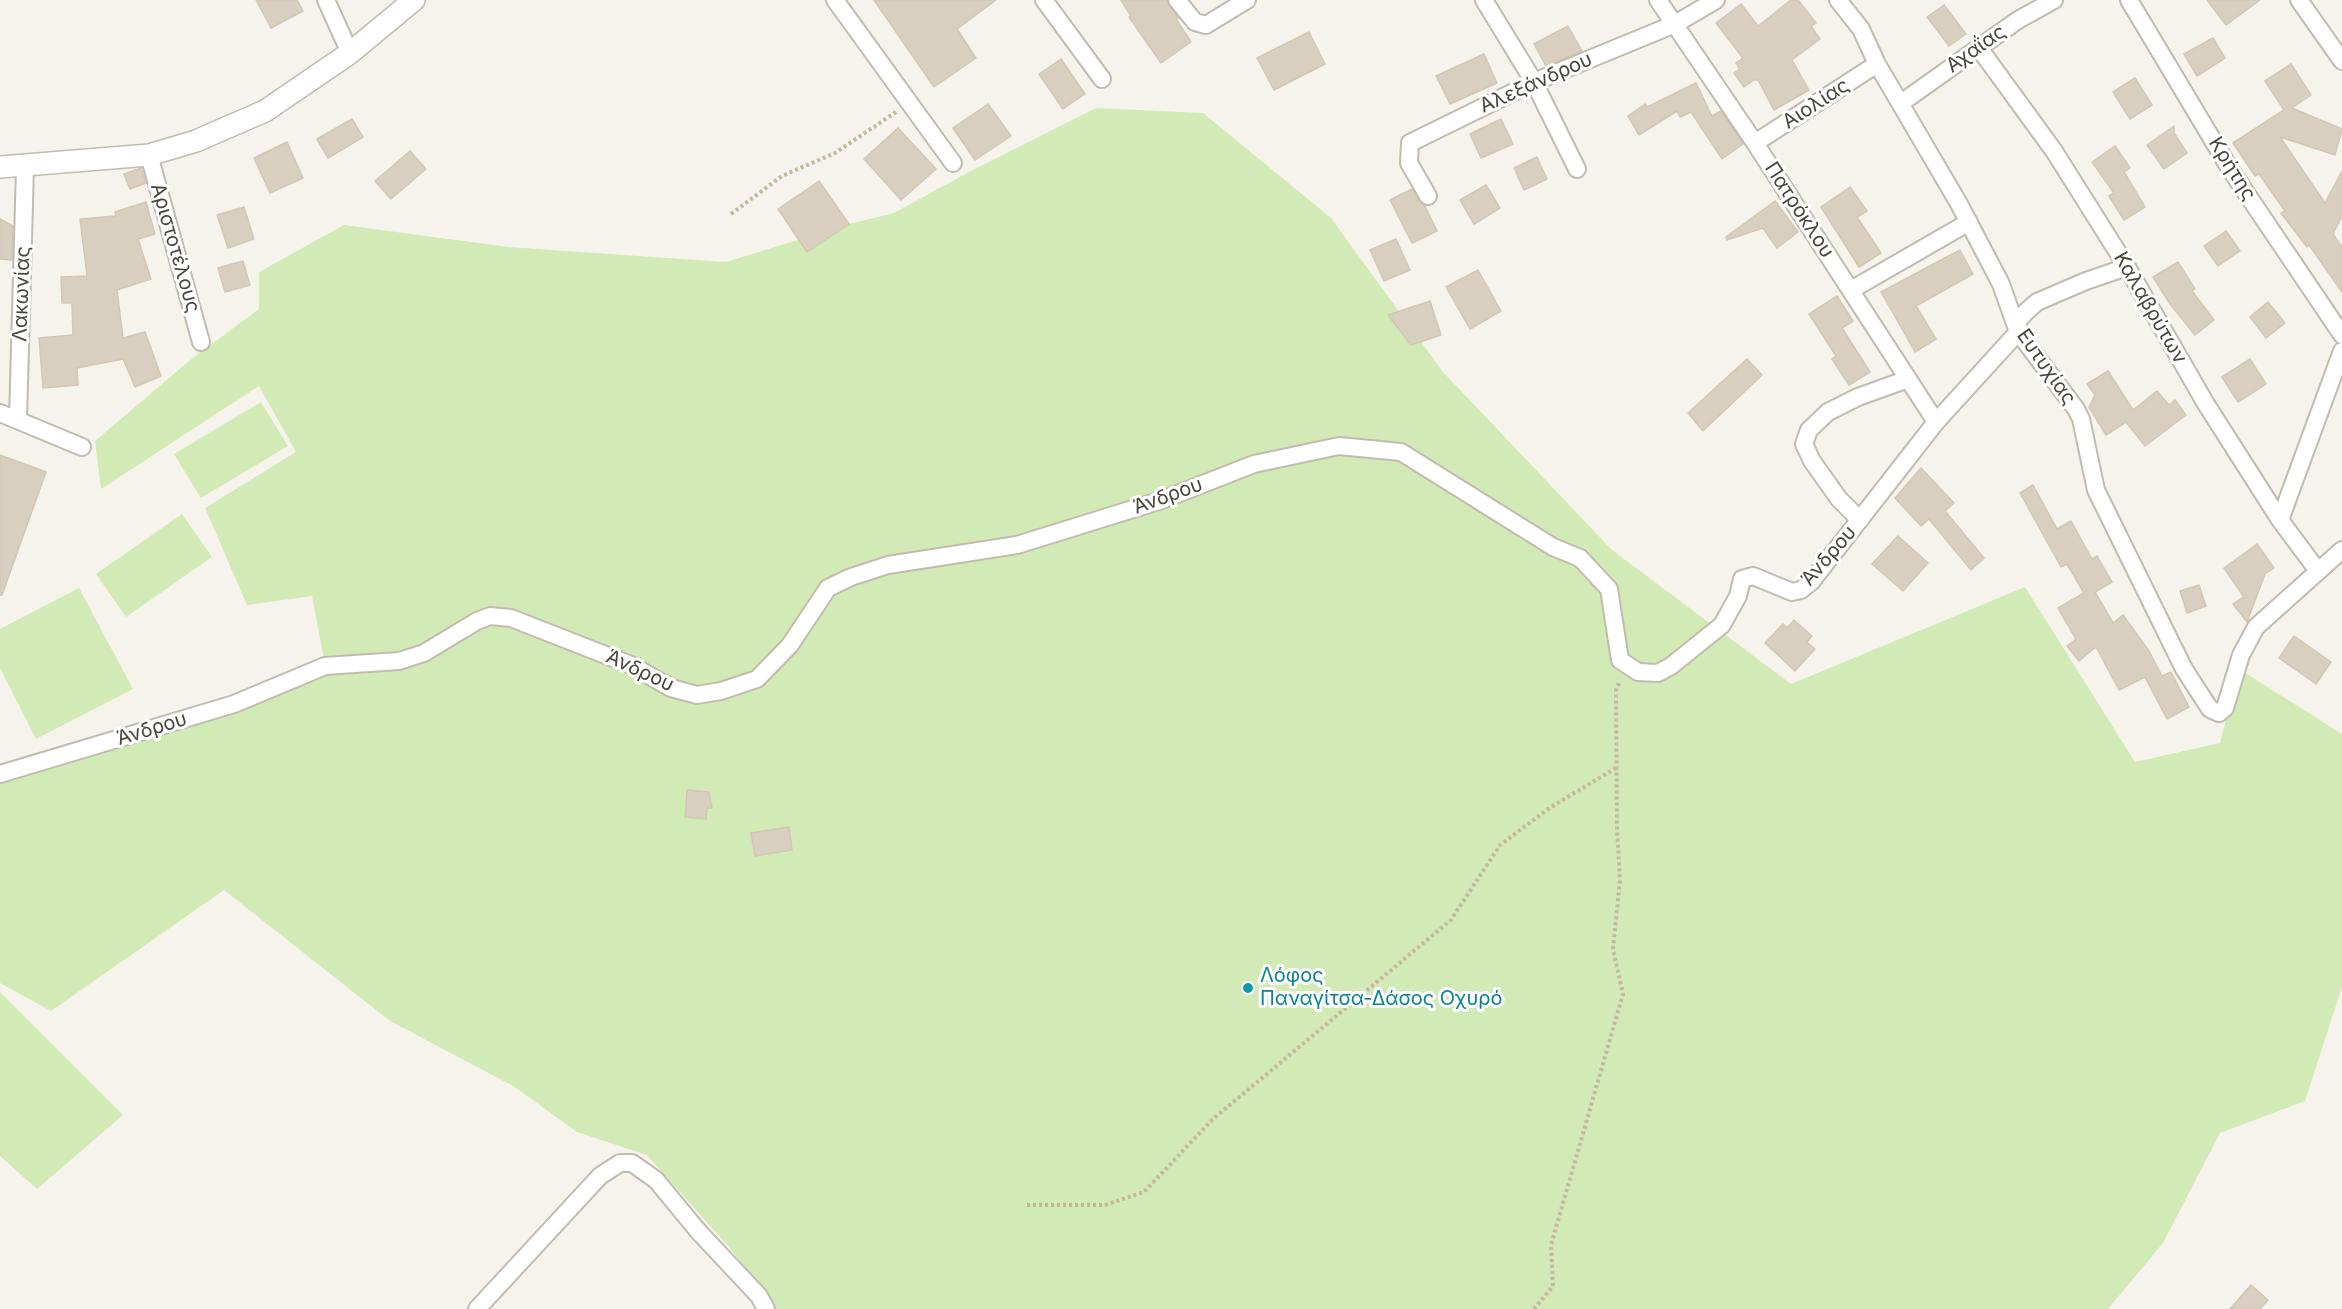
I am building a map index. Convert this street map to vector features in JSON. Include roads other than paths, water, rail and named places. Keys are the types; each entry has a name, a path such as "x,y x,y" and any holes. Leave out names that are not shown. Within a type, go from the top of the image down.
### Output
{"street":[{"path":"326,0 350,53"},
{"path":"0,167 25,167 148,155 196,141 265,111 350,53 414,0"},
{"path":"835,0 953,163"},
{"path":"1044,0 1102,79"},
{"path":"1177,0 1191,19 1200,25 1211,23 1247,0"},
{"path":"1484,0 1533,82 1577,169"},
{"name":"Πατρόκλου","path":"1658,0 1755,143 1936,422"},
{"name":"Αλεξάνδρου","path":"1428,196 1409,163 1410,142 1533,82 1675,24 1716,0"},
{"name":"Ευτυχίας","path":"1838,0 1861,29 1877,64 1969,222 2001,284 2018,332 2076,409 2081,419 2096,490 2184,669 2203,700 2215,713 2225,708 2230,685 2241,655 2256,627 2318,571"},
{"name":"Αχαΐας","path":"1901,103 2018,20 2054,0"},
{"name":"Κρήτης","path":"2129,0 2230,169 2342,334"},
{"path":"2299,0 2342,61"},
{"name":"Καλαβρύτων","path":"1979,48 2054,151 2127,267 2206,404 2280,520 2318,571"},
{"name":"Αιολίας","path":"1755,143 1877,64"},
{"name":"Αριστοτέλους","path":"148,155 201,342"},
{"name":"Λακωνίας","path":"18,420 25,167"},
{"path":"1851,290 1969,222"},
{"name":"Άνδρου","path":"0,774 234,704 325,666 399,661 424,653 477,621 490,616 511,618 631,665 671,688 697,695 721,691 757,679 790,645 828,588 851,577 888,565 1017,545 1162,500 1254,464 1338,446 1401,452 1553,547 1580,558 1609,589 1620,660 1638,672 1658,673 1671,666 1722,625 1738,596 1740,582 1746,576 1759,578 1781,590 1792,592 1801,590 1811,582 1936,422 2018,332 2018,320 2037,303 2086,281 2127,267"},
{"path":"2280,520 2342,351"},
{"path":"1860,520 1839,499 1812,461 1804,444 1809,430 1828,412 1858,397 1908,379"},
{"path":"0,414 82,447"},
{"path":"2318,571 2342,550"},
{"path":"477,1309 611,1167 620,1163 632,1163 656,1180 698,1231 759,1296 766,1309"}],"place":[{"name":"Λόφος Παναγίτσα-Δάσος Οχυρό","path":"1248,988"}]}
